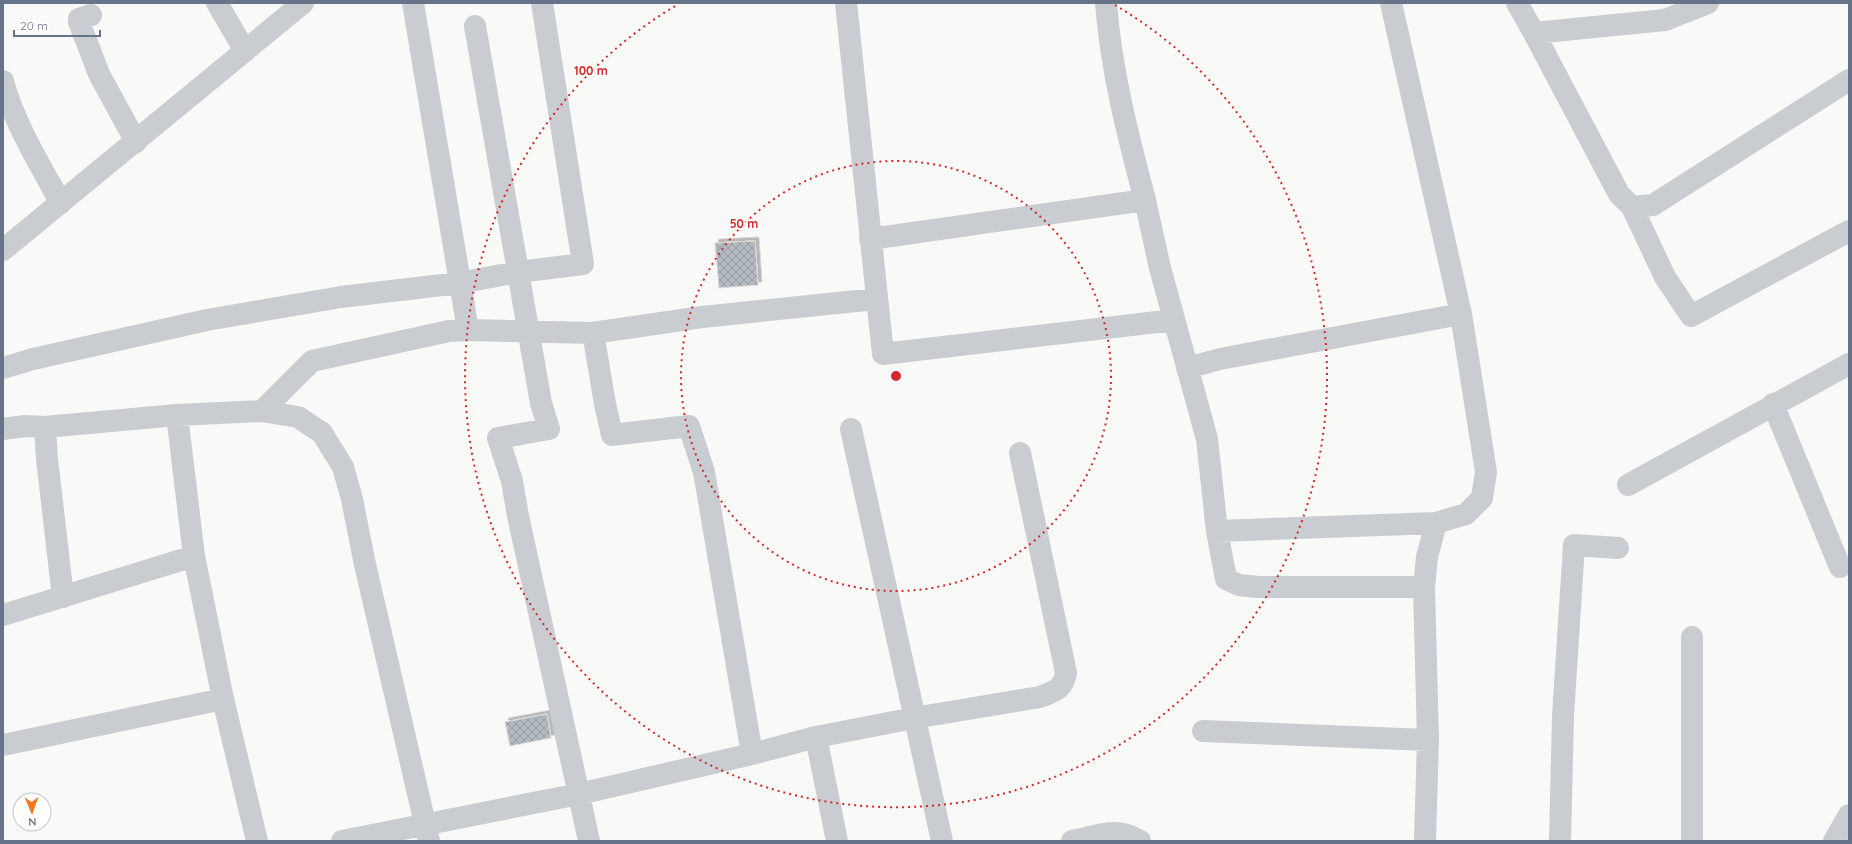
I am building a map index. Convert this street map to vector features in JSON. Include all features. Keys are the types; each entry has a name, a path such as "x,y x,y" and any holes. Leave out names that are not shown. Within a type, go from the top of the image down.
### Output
{"street":[{"path":"217,3 245,51"},
{"path":"3,250 303,3"},
{"path":"413,3 468,330"},
{"path":"3,368 33,359 208,320 340,297 459,283 518,272 583,264 542,3"},
{"path":"846,3 883,354 1174,320"},
{"path":"1106,3 1108,34 1128,135 1145,200 1160,268 1207,439 1217,531 1226,579 1239,585 1258,587 1424,587"},
{"path":"1217,531 1436,523 1466,514 1482,498 1486,472 1462,314 1391,3"},
{"path":"1517,3 1619,194 1632,207 1665,277 1691,316 1849,231"},
{"path":"1534,33 1665,20 1708,3"},
{"path":"91,15 82,17 79,19 79,22 99,74 136,142"},
{"path":"475,26 541,403 549,429 498,438 512,481 589,841"},
{"path":"1632,207 1653,205 1849,80"},
{"path":"3,81 6,93 33,152 61,203"},
{"path":"870,239 1145,200"},
{"path":"262,411 312,361 449,331 468,330 529,333 594,333 702,317 876,299"},
{"path":"1187,368 1220,359 1462,314"},
{"path":"594,333 605,404 612,434 689,426 704,472 752,754"},
{"path":"1628,485 1773,404 1849,364"},
{"path":"1773,404 1840,567"},
{"path":"3,429 25,426 45,427 177,415 262,411 298,417 322,433 343,467 352,499 364,560 427,833"},
{"path":"177,415 194,556 223,699 257,841"},
{"path":"45,427 46,453 63,597"},
{"path":"851,429 942,841"},
{"path":"342,841 427,833 579,794 752,754 816,737 914,718 1040,697 1058,690 1064,683 1066,674 1020,453"},
{"path":"1425,841 1428,740 1424,587 1427,557 1436,523"},
{"path":"1560,841 1563,716 1574,544 1618,548"},
{"path":"3,615 194,556"},
{"path":"1692,637 1692,841"},
{"path":"3,745 223,699"},
{"path":"1203,731 1428,740"},
{"path":"816,737 837,841"},
{"path":"1834,841 1849,815"},
{"path":"1072,841 1100,834 1118,833 1128,834 1140,841"}],"building":[{"path":"755,241 758,285 719,288 715,243"},
{"path":"547,714 551,738 510,746 505,722"}]}
